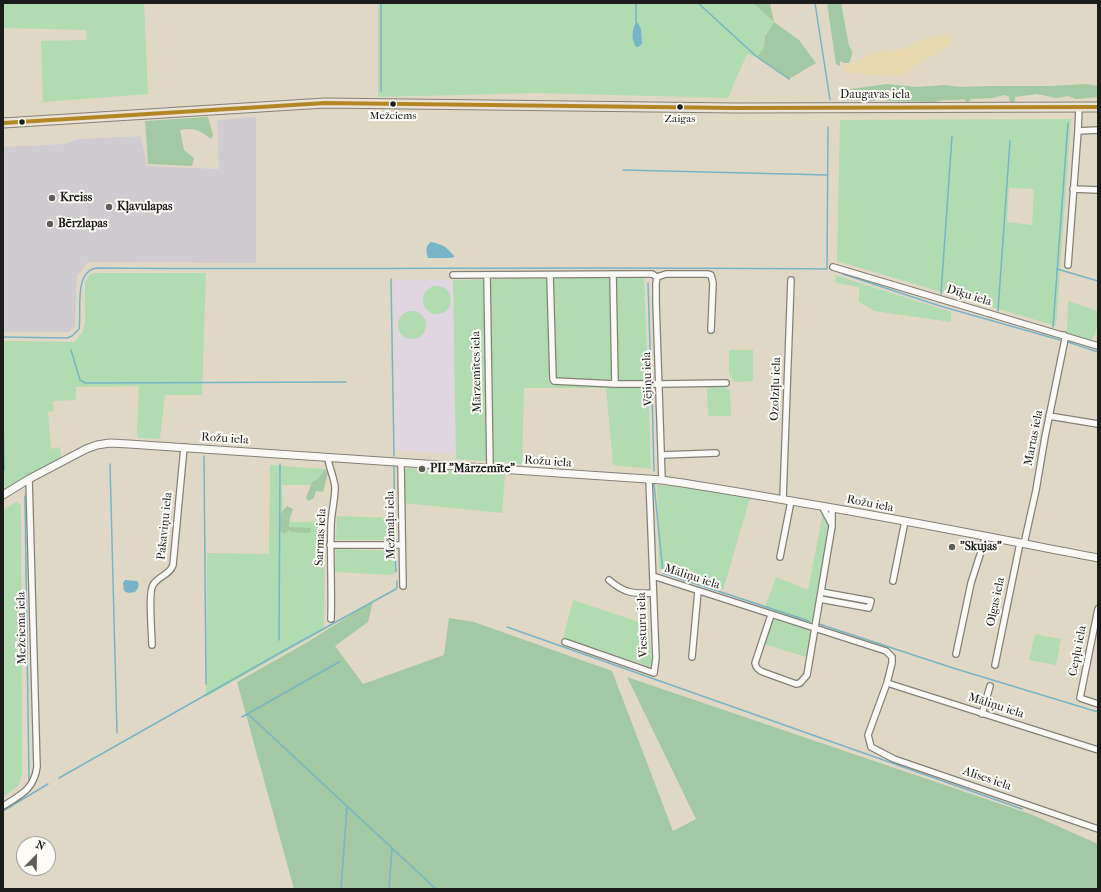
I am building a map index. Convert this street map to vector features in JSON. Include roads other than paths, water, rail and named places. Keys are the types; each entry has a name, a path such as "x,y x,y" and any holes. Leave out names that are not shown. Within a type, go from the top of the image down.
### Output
{"main road":[{"name":"Daugavas iela","path":"3,123 325,103 652,107 1098,107"}],"street":[{"path":"1068,265 1079,107"},
{"path":"1078,131 1098,130"},
{"path":"1074,189 1098,190"},
{"name":"Dīķu iela","path":"833,267 1098,346"},
{"path":"613,274 615,384"},
{"path":"453,275 652,274 657,277 666,274 707,274 713,282 711,330"},
{"name":"Mārzemītes iela","path":"487,275 490,469"},
{"path":"550,275 552,379 554,381 615,384 726,383"},
{"name":"Vējiņu iela","path":"657,277 662,480"},
{"name":"Ozolzīļu iela","path":"783,499 791,280"},
{"name":"Martas iela","path":"1022,544 1036,490 1064,335"},
{"path":"1049,416 1098,424"},
{"name":"Rožu iela","path":"3,495 76,453 97,445 110,443 184,447 662,480 710,486 783,499 1098,558"},
{"name":"Pakaviņu iela","path":"152,645 151,590 156,581 169,572 173,565 184,447"},
{"path":"662,455 716,453"},
{"name":"Sarmas iela","path":"328,458 335,487 330,545 330,572 332,586 331,619"},
{"name":"Mežmaļu iela","path":"401,463 403,586"},
{"name":"Mežciema iela","path":"3,806 31,786 35,777 37,758 29,479"},
{"name":"Māliņu iela","path":"649,479 653,576 886,651 892,657 887,683 1098,750"},
{"path":"780,557 791,501"},
{"path":"822,506 832,523"},
{"path":"771,615 755,663 756,666 758,670 763,672 796,684 800,683 807,675 832,523 832,508"},
{"path":"893,582 905,522"},
{"path":"956,654 971,583 986,536"},
{"name":"Olgas iela","path":"995,665 1022,544"},
{"path":"330,545 402,545"},
{"name":"Viesturu iela","path":"565,642 654,673 656,658 653,576"},
{"path":"609,580 615,585 632,593 653,593"},
{"path":"692,657 698,591"},
{"path":"820,599 869,608 871,601 821,592"},
{"name":"Cepļu iela","path":"1098,609 1080,698 1098,704"},
{"name":"Alises iela","path":"887,683 868,735 871,747 894,759 1098,829"},
{"path":"982,714 990,686"}],"water":[{"path":"636,22 641,29 642,44 638,47 634,44 633,38 633,31"},
{"path":"431,242 445,247 455,257 428,258 426,249"},
{"path":"125,580 137,581 139,584 135,592 128,593 124,591 123,583"}],"waterway":[{"path":"381,3 381,91"},
{"path":"636,3 636,22"},
{"path":"698,3 757,57 789,79"},
{"path":"815,3 830,100"},
{"path":"1053,327 1068,123"},
{"path":"3,337 67,338 72,336 79,329 80,293 84,276 89,271 97,268 827,269 828,127"},
{"path":"941,294 952,136"},
{"path":"998,311 1010,141"},
{"path":"623,170 828,175"},
{"path":"1057,269 1098,281"},
{"path":"843,274 940,306 1060,340"},
{"path":"391,279 394,456"},
{"path":"648,283 651,379"},
{"path":"1068,342 1098,352"},
{"path":"71,350 80,380 85,383 346,382"},
{"path":"652,392 654,471"},
{"path":"3,411 4,470"},
{"path":"204,456 206,684"},
{"path":"110,464 117,733"},
{"path":"279,640 280,464"},
{"path":"394,466 395,542"},
{"path":"654,484 663,573 809,621"},
{"path":"25,496 29,781"},
{"path":"395,552 396,572"},
{"path":"59,778 396,589 397,581"},
{"path":"819,624 953,668 1098,712"},
{"path":"507,627 1022,809"},
{"path":"242,717 339,662"},
{"path":"248,714 436,889"},
{"path":"3,811 48,784"},
{"path":"341,889 347,807"},
{"path":"389,889 392,848"}],"place":[{"name":"Mežciems","path":"393,104"},
{"name":"Zaigas","path":"680,107"},
{"name":"Kreiss","path":"52,198"},
{"name":"Kļavulapas","path":"109,207"},
{"name":"Bērzlapas","path":"50,224"},
{"name":"PII \"Mārzemīte\"","path":"422,469"},
{"name":"\"Skujas\"","path":"952,547"}]}
